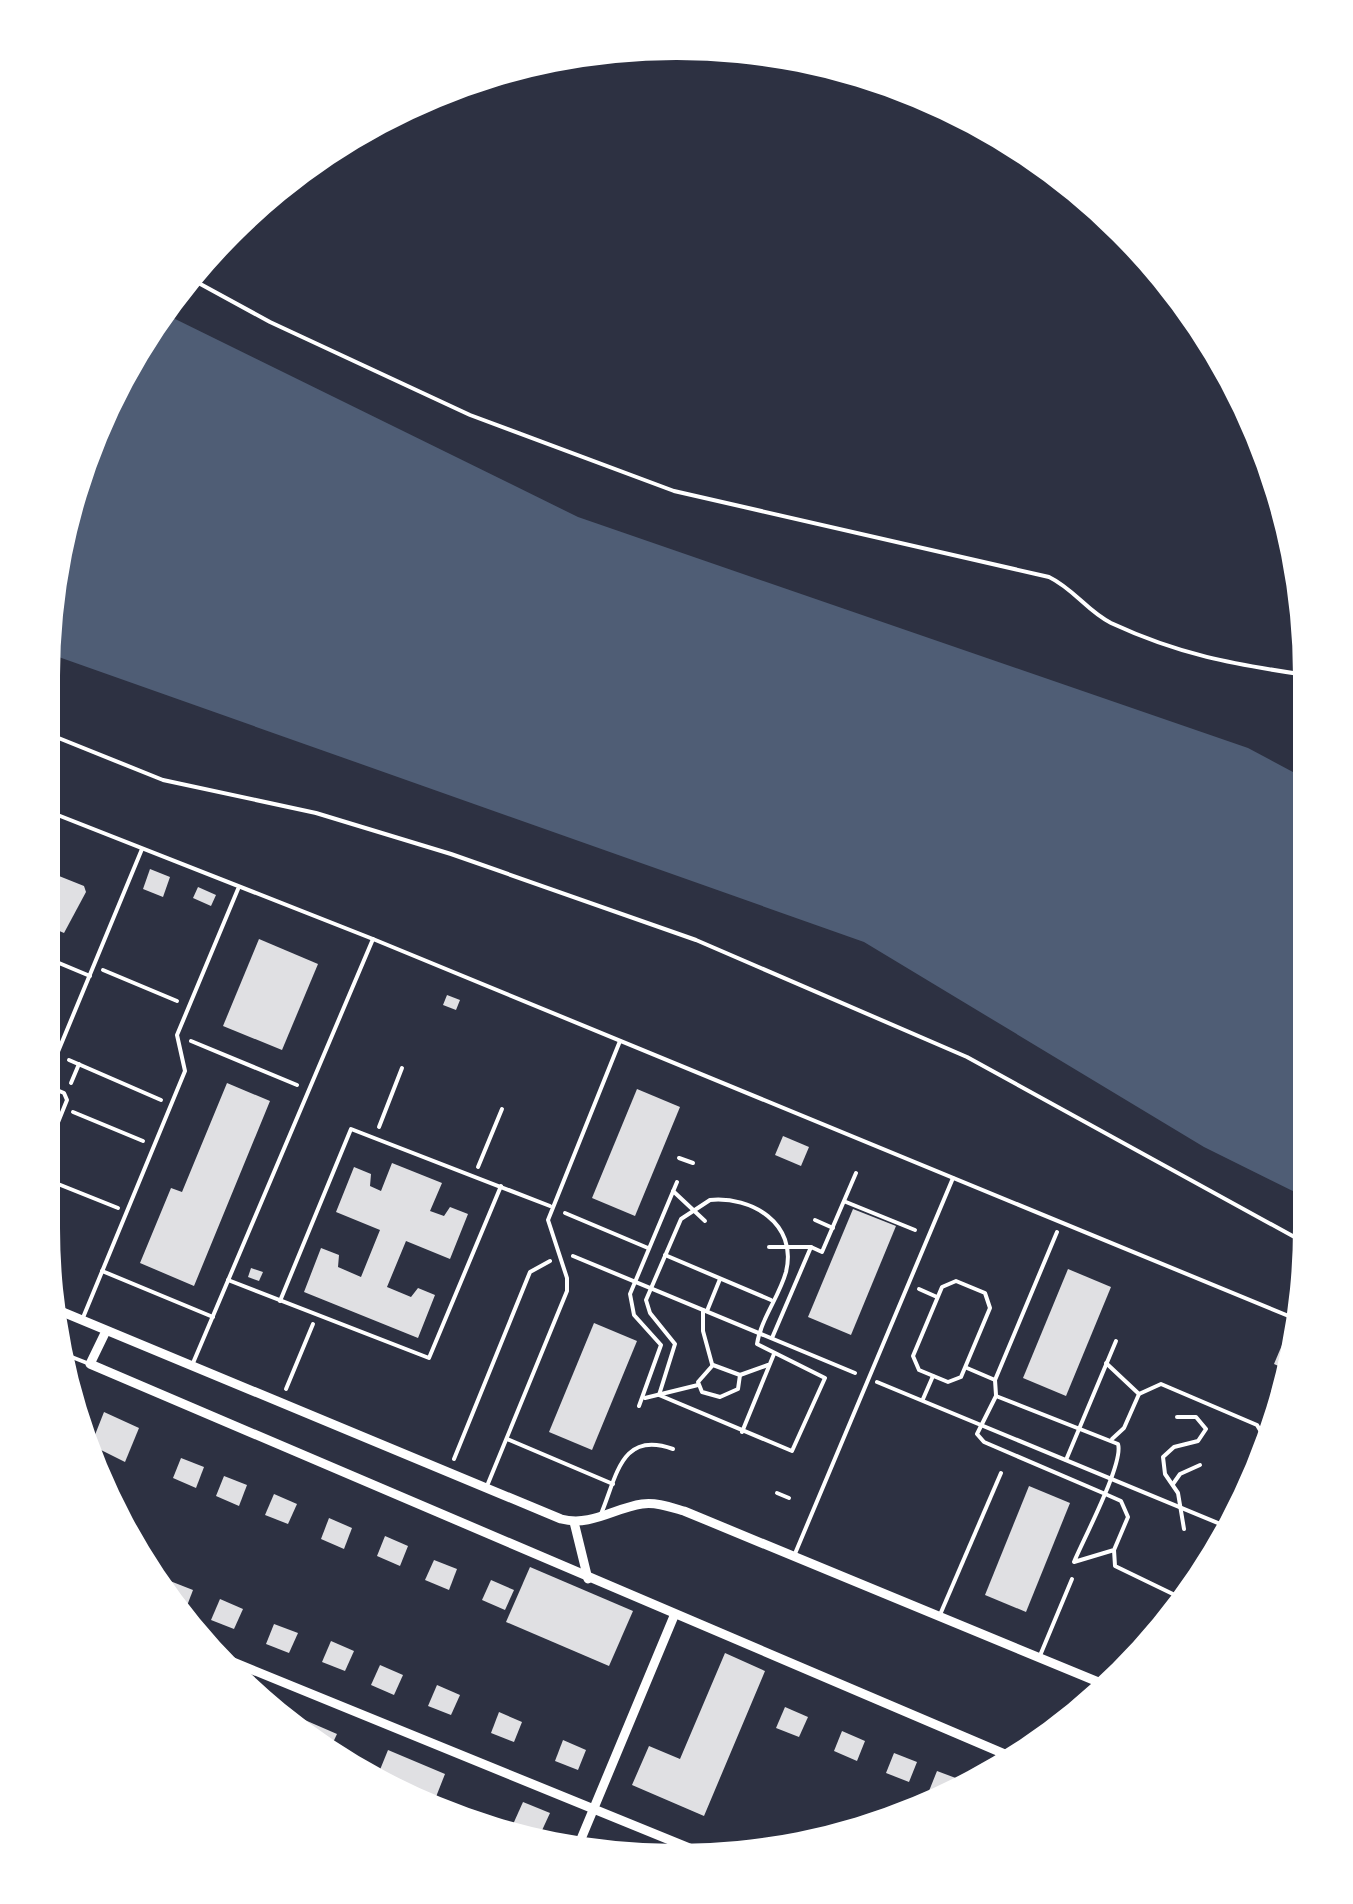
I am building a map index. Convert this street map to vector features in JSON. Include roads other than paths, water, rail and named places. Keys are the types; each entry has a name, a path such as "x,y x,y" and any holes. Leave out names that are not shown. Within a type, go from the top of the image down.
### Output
{"street":[{"path":"66,1313 574,1522 647,1503 663,1505 1094,1680"},
{"path":"106,1330 90,1364 1000,1752"},
{"path":"574,1522 588,1579"},
{"path":"581,1836 674,1616"},
{"path":"245,1667 680,1844"}],"lane":[{"path":"60,816 372,939 1287,1316"},
{"path":"60,1048 142,849"},
{"path":"82,1320 186,1066 177,1035 238,889"},
{"path":"192,1367 372,939"},
{"path":"60,963 90,976"},
{"path":"487,1486 567,1291 548,1220 620,1041"},
{"path":"60,1092 66,1095 60,1118"},
{"path":"280,1301 348,1133 358,1128 552,1207"},
{"path":"794,1557 953,1178"},
{"path":"228,1280 429,1358 501,1186"},
{"path":"102,1271 213,1317"},
{"path":"74,1358 90,1364"},
{"path":"506,1439 613,1484"},
{"path":"599,1518 625,1456 634,1447 656,1443 673,1450"},
{"path":"939,1617 1001,1473"},
{"path":"1039,1658 1072,1579"}],"water":[{"path":"175,319 578,517 1248,748 1293,772 1293,1191 1204,1147 864,942 60,658 72,556 93,478 124,404"}]}
